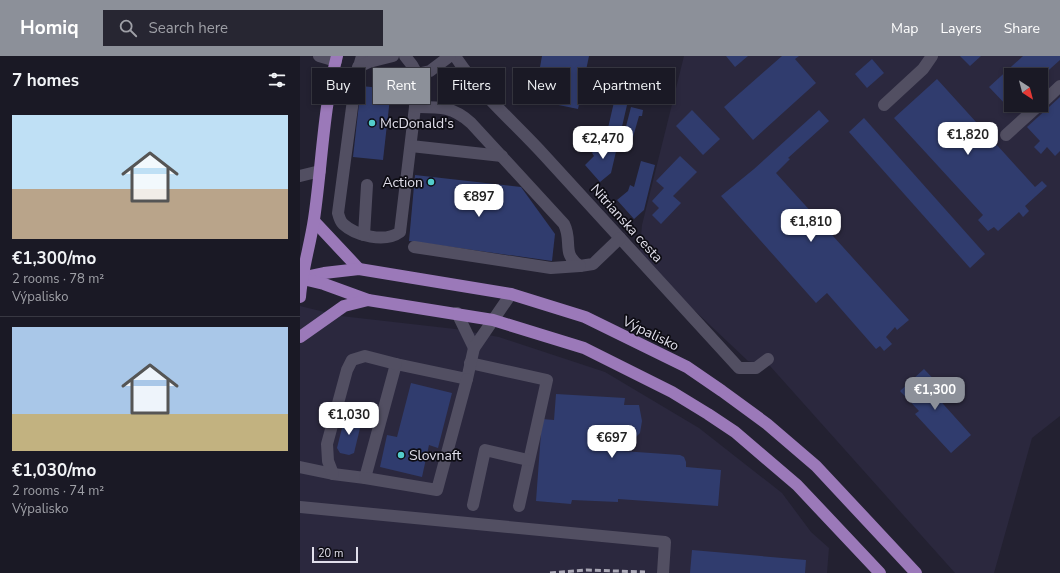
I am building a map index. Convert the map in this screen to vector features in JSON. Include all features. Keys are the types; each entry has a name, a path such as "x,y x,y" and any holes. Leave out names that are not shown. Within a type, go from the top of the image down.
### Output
{"main road":[{"path":"300,297 301,278 314,221 329,91 336,58"},
{"path":"314,221 359,269"},
{"name":"Výpalisko","path":"301,278 324,273 359,269 511,294 585,317 687,367 722,390 767,424 816,466 916,573"},
{"path":"301,278 324,284 368,300 457,313 493,320 584,348 672,392 708,414 756,449 797,485 880,573"},
{"path":"300,337 344,306 368,300"}],"street":[{"path":"319,56 336,58"},
{"path":"393,56 369,62 360,62 338,213 343,224 356,232 364,235 383,237 395,235 400,232 415,104"},
{"path":"405,56 414,68"},
{"path":"430,71 450,56"},
{"name":"Nitrianska cesta","path":"455,56 496,105 536,146 739,368 756,368 768,359"},
{"path":"884,105 923,69 932,56"},
{"path":"1048,97 1060,86"},
{"path":"415,107 436,107 452,110 462,115 564,224 568,232 568,253 573,262 580,266"},
{"path":"1006,136 1032,112"},
{"path":"411,146 502,156"},
{"path":"300,176 320,171"},
{"path":"364,235 367,185"},
{"path":"414,247 551,268 593,264 620,238"},
{"path":"300,467 333,474 437,490 474,348 511,294"},
{"path":"457,313 474,348"},
{"path":"333,474 328,461 327,444 346,370 352,360 365,356 467,379"},
{"path":"470,363 547,380 519,506"},
{"path":"365,478 396,364"},
{"path":"473,505 485,450 528,460"},
{"path":"300,507 665,542 663,573"}],"shaded area":[{"path":"684,56 1060,56 1060,416 1032,438 994,573 955,573 770,366 748,361 639,258 642,225 672,104 675,104 675,92"},
{"path":"300,306 341,316 455,329 499,337 605,372 699,428 782,493 811,532 829,548 827,573 300,573"}],"building":[{"path":"542,56 589,56 587,68 578,68 578,109 554,104 570,104 570,68 540,68"},
{"path":"726,56 748,56 735,67"},
{"path":"782,56 799,56 795,59 816,83 753,140 724,107"},
{"path":"960,56 981,56 970,66"},
{"path":"1023,56 1060,56 1060,60 1048,71 1048,68 1010,68"},
{"path":"872,59 884,73 867,88 855,74"},
{"path":"1004,73 1004,103 989,87"},
{"path":"937,79 1035,187 1042,181 1047,186 1025,206 1029,211 1023,217 1019,212 998,231 994,227 988,231 978,220 983,215 894,118"},
{"name":"McDonald's","path":"365,86 373,87 373,104 389,104 383,160 353,157 359,104 365,104"},
{"path":"1060,97 1060,151 1055,156 1047,147 1041,154 1034,147 1040,141 1027,127 1044,112 1048,112 1048,108"},
{"path":"614,104 627,105 621,131 608,128"},
{"path":"631,107 643,110 642,116 639,116 631,144 622,142"},
{"path":"692,110 720,139 703,155 676,126"},
{"path":"819,110 829,121 788,158 790,159 776,173 909,320 897,330 895,327 886,337 892,344 884,351 880,346 876,349 827,293 816,303 721,196 754,169"},
{"path":"864,118 985,254 970,268 849,132"},
{"path":"605,139 618,143 611,173 600,182 585,165 594,156 592,153 597,146 602,150"},
{"path":"680,156 697,172 673,196 681,203 661,224 652,215 659,208 652,201 664,188 656,181"},
{"path":"641,161 655,165 644,210 634,219 617,200 628,191 630,185 634,187"},
{"path":"415,175 521,187 555,234 552,261 409,241"},
{"path":"924,369 943,389 936,396 971,435 951,453 915,414 919,411 900,391"},
{"path":"411,383 452,393 438,448 429,445 422,477 380,467 387,435 397,437"},
{"path":"556,394 625,398 624,405 639,405 642,421 640,433 635,438 621,437 622,451 680,455 684,457 686,467 721,470 718,506 618,499 618,502 572,500 571,504 536,501 542,419 554,420"},
{"path":"345,416 358,419 361,424 354,453 349,455 340,453 337,448"},
{"path":"692,550 806,560 805,573 690,573"}],"railway":[{"path":"550,573 587,570 645,572"}],"place":[{"name":"McDonald's","path":"372,123"},
{"name":"Action","path":"431,182"},
{"name":"Slovnaft","path":"401,455"}]}
